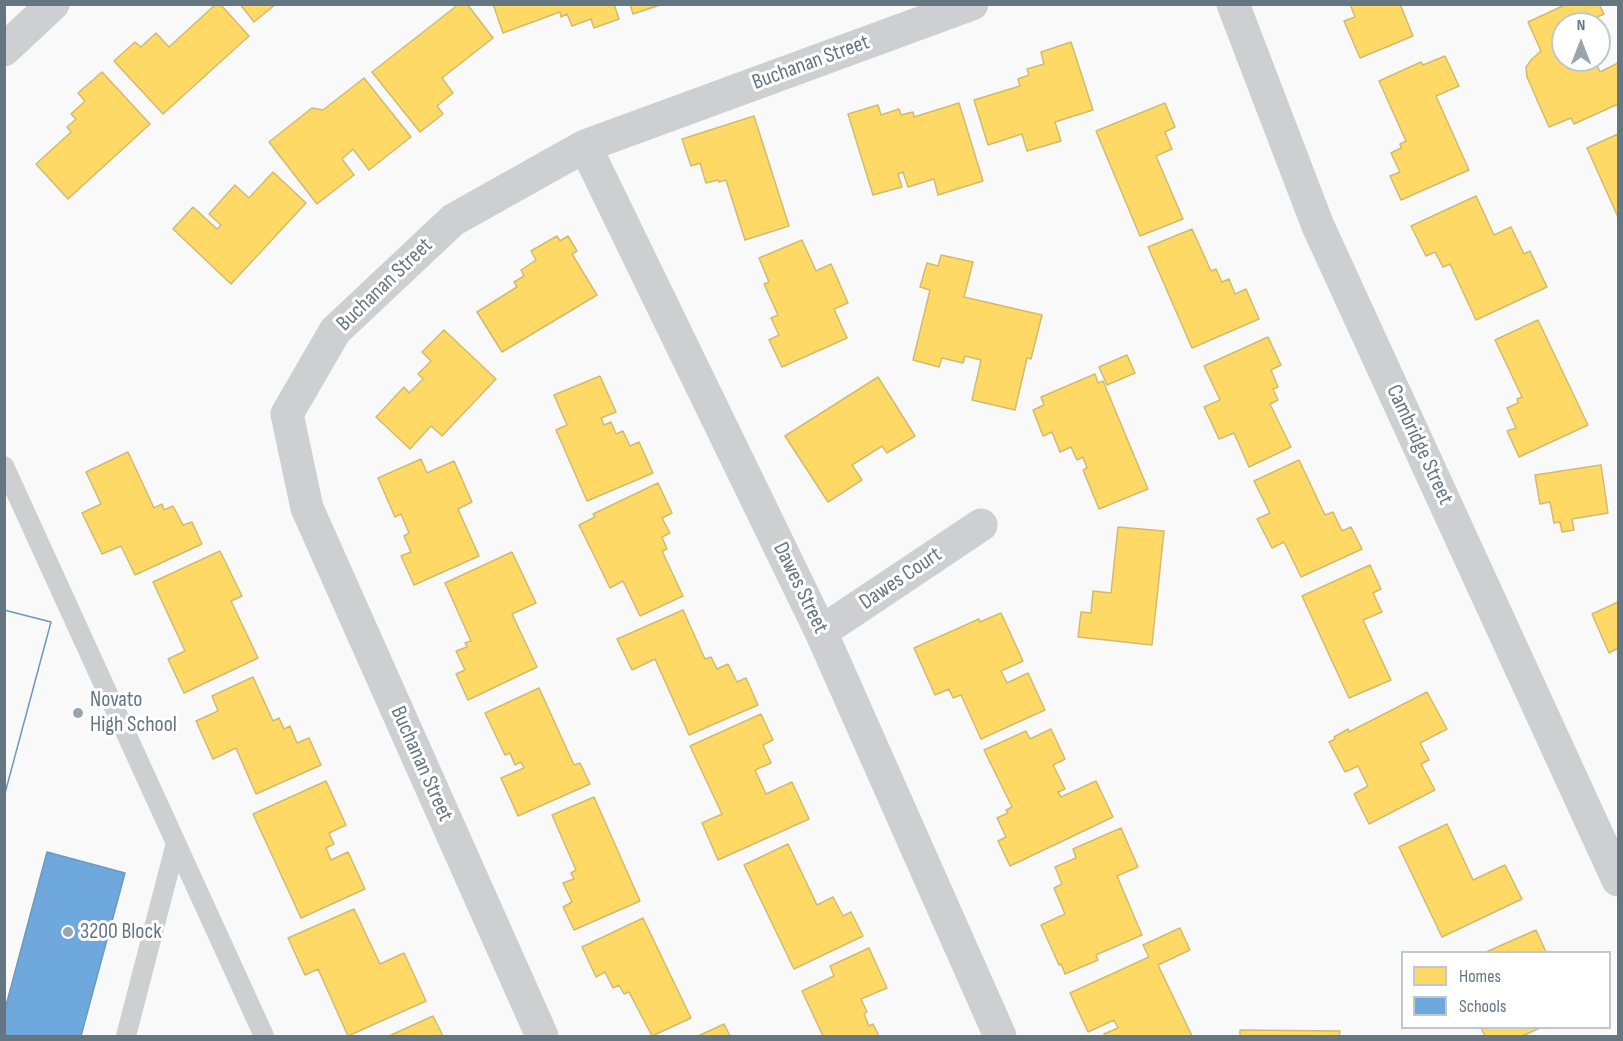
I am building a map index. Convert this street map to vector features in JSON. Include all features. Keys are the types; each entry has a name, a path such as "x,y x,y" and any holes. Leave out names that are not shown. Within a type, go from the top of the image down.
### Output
{"street":[{"path":"4,50 53,4"},
{"name":"Buchanan Street","path":"542,1036 307,508 287,414 335,331 453,220 585,146 972,4"},
{"name":"Cambridge Street","path":"1233,4 1318,225 1618,880"},
{"name":"Dawes Street","path":"585,146 821,632 1000,1036"},
{"name":"Dawes Court","path":"821,632 981,525"}],"lane":[{"path":"4,466 264,1036"},
{"path":"126,1036 176,843"}],"building: Homes":[{"path":"216,4 220,4 249,36 163,114 114,61 135,42 141,47 156,33 169,47"},
{"path":"240,4 276,4 254,22"},
{"path":"459,4 467,4 493,38 442,78 453,93 437,106 443,114 420,132 372,72"},
{"path":"493,4 614,4 619,19 594,28 591,19 572,26 567,14 561,17 560,12 503,33"},
{"path":"630,4 663,4 633,14"},
{"path":"1350,4 1400,4 1413,36 1360,58 1344,21 1355,17"},
{"path":"1567,4 1599,4 1603,12 1551,12 1551,72 1611,72 1611,66 1618,63 1618,104 1574,124 1571,118 1549,127 1527,77 1526,67 1541,51 1528,22"},
{"path":"1071,42 1093,110 1055,122 1061,141 1027,151 1022,134 988,145 974,100 1020,86 1018,79 1029,75 1027,69 1044,64 1041,52"},
{"path":"1445,56 1459,86 1436,96 1469,170 1401,200 1390,176 1400,172 1391,153 1401,148 1400,144 1406,141 1379,81 1421,62 1423,65"},
{"path":"102,72 150,124 68,199 36,164 71,132 67,127 76,119 71,114 85,101 78,93"},
{"path":"364,78 411,137 369,170 353,149 342,159 354,175 317,204 269,142 312,108 323,110"},
{"path":"959,103 983,181 938,195 934,179 908,187 903,172 898,174 902,187 873,195 848,114 878,105 881,115 899,109 901,115 913,112 914,117"},
{"path":"1165,103 1175,127 1165,132 1172,149 1156,156 1183,219 1140,236 1096,131"},
{"path":"754,116 789,226 745,240 726,180 706,183 700,163 691,166 682,139"},
{"path":"1618,134 1618,217 1587,148"},
{"path":"273,172 306,203 231,284 173,229 193,207 217,229 221,225 209,214 235,185 249,198"},
{"path":"1476,196 1494,235 1511,227 1524,254 1530,251 1547,287 1476,320 1450,264 1443,267 1435,252 1426,256 1411,226"},
{"path":"1192,229 1211,271 1216,269 1222,282 1229,279 1235,294 1246,289 1259,319 1192,348 1148,247"},
{"path":"557,236 560,241 568,236 577,251 572,254 597,295 502,352 477,312 517,287 514,282 524,276 521,270 536,260 531,251"},
{"path":"802,240 816,271 831,264 848,303 834,309 847,338 782,367 769,340 779,335 771,318 778,315 764,284 769,282 759,258"},
{"path":"941,255 973,262 964,297 1042,315 1031,359 1027,358 1015,410 972,400 981,360 965,356 963,363 942,358 939,367 913,360 930,290 920,287 927,263 938,266"},
{"path":"1538,320 1588,425 1519,457 1507,431 1516,428 1507,408 1518,403 1517,399 1522,397 1495,340"},
{"path":"444,330 496,379 442,436 431,426 410,449 376,417 404,387 409,393 423,379 418,374 431,361 422,352"},
{"path":"1268,337 1281,365 1271,370 1278,387 1273,389 1278,400 1270,404 1291,447 1249,467 1234,433 1219,439 1204,407 1220,400 1204,366"},
{"path":"1127,355 1135,373 1107,385 1099,367"},
{"path":"1095,374 1098,383 1103,381 1148,489 1099,509 1083,470 1087,468 1083,457 1077,460 1071,447 1060,452 1052,432 1043,436 1033,410 1044,405 1041,397"},
{"path":"600,376 616,412 601,418 604,425 611,422 616,434 623,431 630,446 639,442 653,473 587,501 556,430 567,425 554,395"},
{"path":"878,377 915,436 887,453 882,446 852,465 862,480 828,502 785,436"},
{"path":"128,452 154,508 162,504 164,510 173,506 183,525 192,522 202,544 135,575 121,546 102,554 82,513 101,504 86,472"},
{"path":"421,459 427,473 454,461 472,502 458,509 479,556 414,585 401,556 411,552 404,536 409,533 401,514 395,517 378,478"},
{"path":"1299,460 1325,515 1333,512 1342,531 1351,527 1362,549 1301,577 1284,542 1272,548 1257,519 1270,513 1254,481"},
{"path":"1601,465 1608,513 1572,519 1574,530 1562,532 1560,522 1554,523 1550,502 1540,504 1535,475"},
{"path":"658,483 672,513 662,518 670,533 662,537 667,549 662,551 683,596 640,616 623,581 610,588 579,525 595,517 593,514"},
{"path":"1118,527 1164,531 1152,645 1078,637 1081,612 1091,613 1093,591 1111,593"},
{"path":"220,551 242,596 231,601 258,658 184,693 168,659 185,651 153,582"},
{"path":"512,552 536,603 512,614 537,667 468,700 456,674 465,670 456,651 467,647 465,643 471,641 445,583"},
{"path":"1370,565 1381,589 1373,593 1382,612 1363,620 1391,680 1349,698 1302,596"},
{"path":"1618,602 1618,648 1609,653 1592,614"},
{"path":"683,610 705,659 711,657 717,669 728,664 737,682 746,678 758,705 689,735 655,659 632,670 617,639"},
{"path":"1001,613 1023,661 1001,671 1007,683 1028,673 1045,710 981,739 961,695 953,698 949,689 935,695 914,648 979,619 980,622"},
{"path":"253,677 273,721 279,718 284,729 290,726 297,743 309,738 321,765 256,794 236,748 213,759 196,721 218,711 212,696"},
{"path":"539,688 574,765 580,763 590,784 518,816 501,778 524,768 521,762 515,765 510,753 505,755 485,713"},
{"path":"1427,692 1447,729 1420,743 1429,760 1421,764 1435,790 1369,824 1354,794 1368,786 1358,766 1345,772 1329,742 1348,729 1349,732"},
{"path":"761,714 773,740 763,745 771,763 755,770 766,794 792,782 809,819 718,860 702,823 722,814 690,746"},
{"path":"1051,729 1065,759 1053,765 1065,789 1058,792 1061,797 1096,781 1113,817 1010,866 998,841 1006,837 997,818 1008,813 1006,810 1012,807 984,750 1026,731 1030,739"},
{"path":"326,781 346,825 329,833 334,844 326,848 331,860 348,852 365,889 301,918 253,814"},
{"path":"594,797 640,901 574,930 563,907 572,902 563,883 574,879 571,873 576,870 552,815"},
{"path":"1447,824 1473,880 1505,865 1522,899 1442,937 1399,847"},
{"path":"1121,828 1138,867 1117,876 1142,935 1096,955 1098,960 1065,974 1041,925 1065,914 1054,888 1062,884 1055,867 1076,858 1073,849"},
{"path":"788,844 817,905 833,897 843,916 851,912 863,936 794,969 744,865"},
{"path":"354,909 380,964 404,953 426,1001 348,1036 318,969 305,975 288,938"},
{"path":"643,918 691,1018 652,1036 629,992 624,994 619,985 613,988 605,972 596,977 582,947"},
{"path":"1180,928 1190,950 1158,965 1192,1036 1105,1036 1104,1034 1118,1028 1114,1020 1088,1032 1070,993 1149,957 1143,945"},
{"path":"1536,930 1546,951 1488,951"},
{"path":"869,948 887,988 861,999 867,1012 864,1014 869,1026 873,1024 879,1036 823,1036 802,991 834,976 830,966"},
{"path":"433,1016 443,1036 389,1036"},
{"path":"724,1024 730,1036 698,1036"},
{"path":"1482,1029 1538,1029 1522,1036 1485,1036"},
{"path":"1240,1030 1340,1031 1339,1036 1240,1036"}],"building: Schools":[{"path":"4,610 51,622 4,797"},
{"path":"4,610 51,622 4,797"},
{"name":"3200 Block","path":"47,852 125,873 81,1036 4,1036 4,1013"}],"place":[{"name":"Novato High School","path":"78,713"},
{"name":"3200 Block","path":"68,932"}]}
